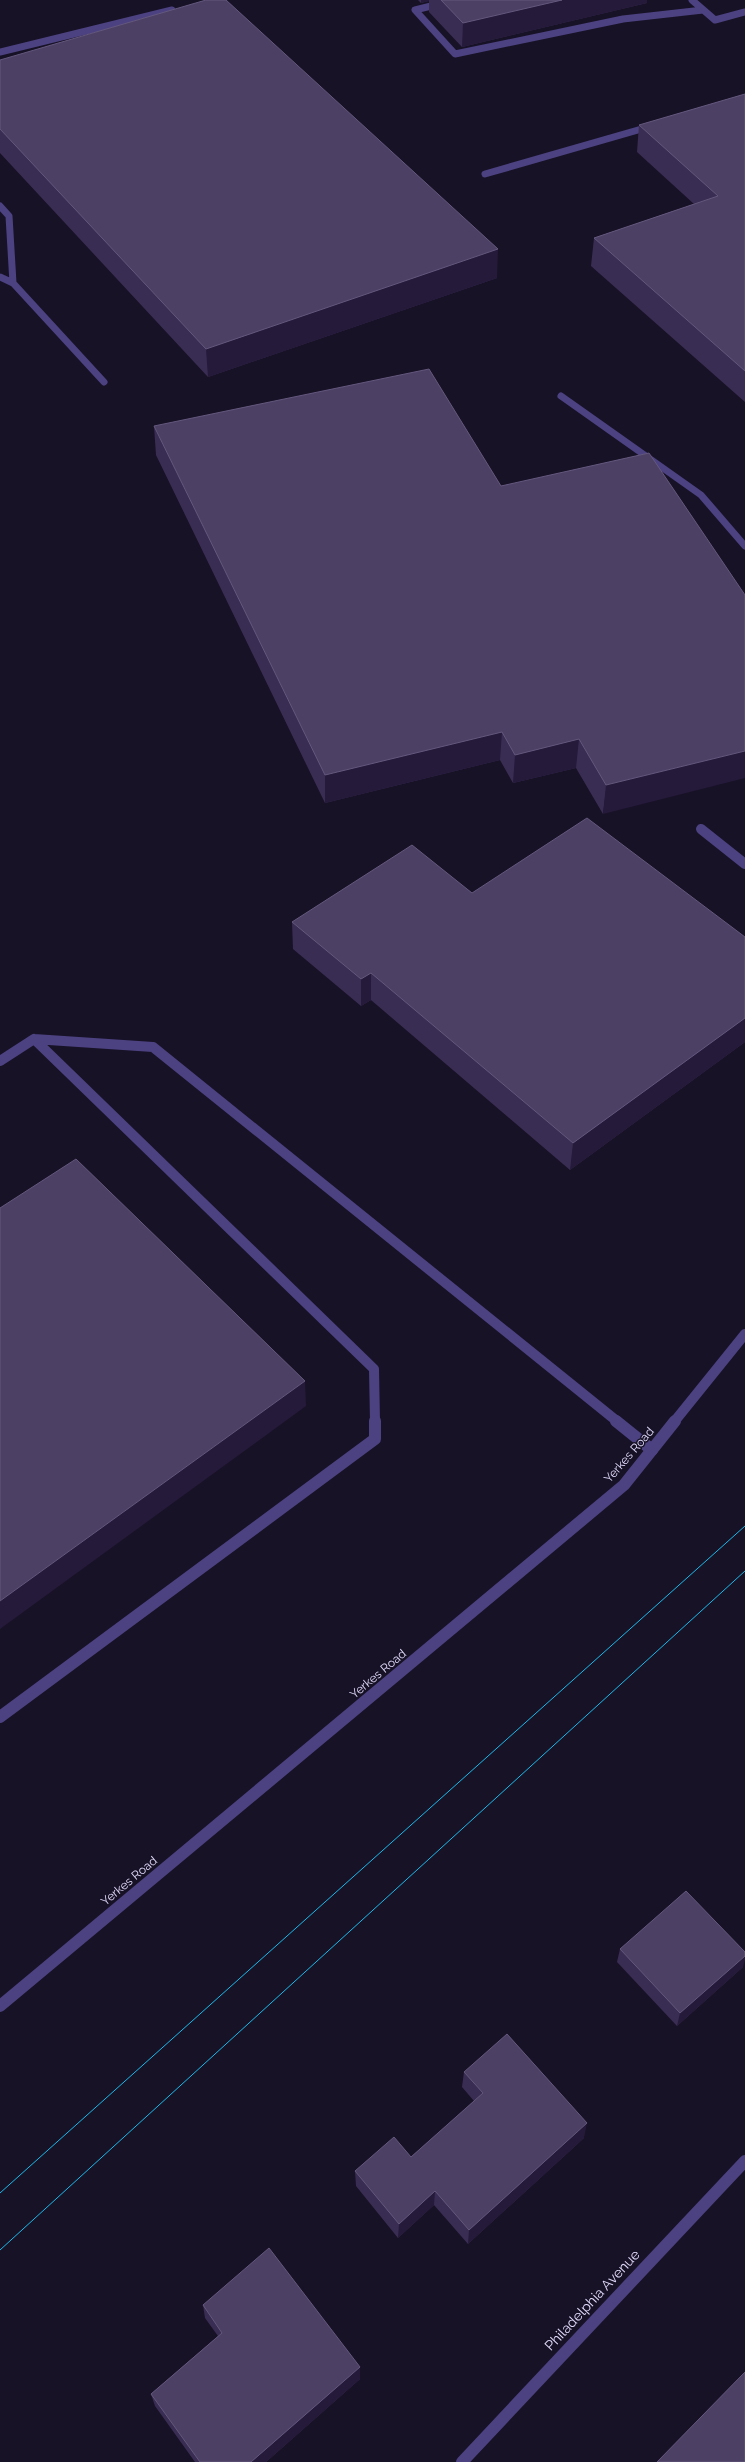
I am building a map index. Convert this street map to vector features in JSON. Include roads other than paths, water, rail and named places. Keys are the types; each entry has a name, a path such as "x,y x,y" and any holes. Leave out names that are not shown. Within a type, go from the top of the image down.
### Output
{"street":[{"path":"456,0 415,10 455,54 622,19 703,10"},
{"path":"692,0 715,20 745,12"},
{"path":"0,52 172,10"},
{"path":"485,174 661,123"},
{"path":"0,206 9,216 13,283"},
{"path":"0,277 13,283 104,382"},
{"path":"561,396 700,495 745,546"},
{"path":"701,829 745,864"},
{"path":"0,1718 376,1439 374,1369 34,1039"},
{"path":"0,1061 34,1039 153,1047 652,1450"},
{"name":"Yerkes Road","path":"0,2006 624,1485 745,1334"},
{"name":"Philadelphia Avenue","path":"462,2462 745,2161"}],"tram line":[{"path":"0,2193 745,1526"},
{"path":"0,2250 745,1571"}]}
